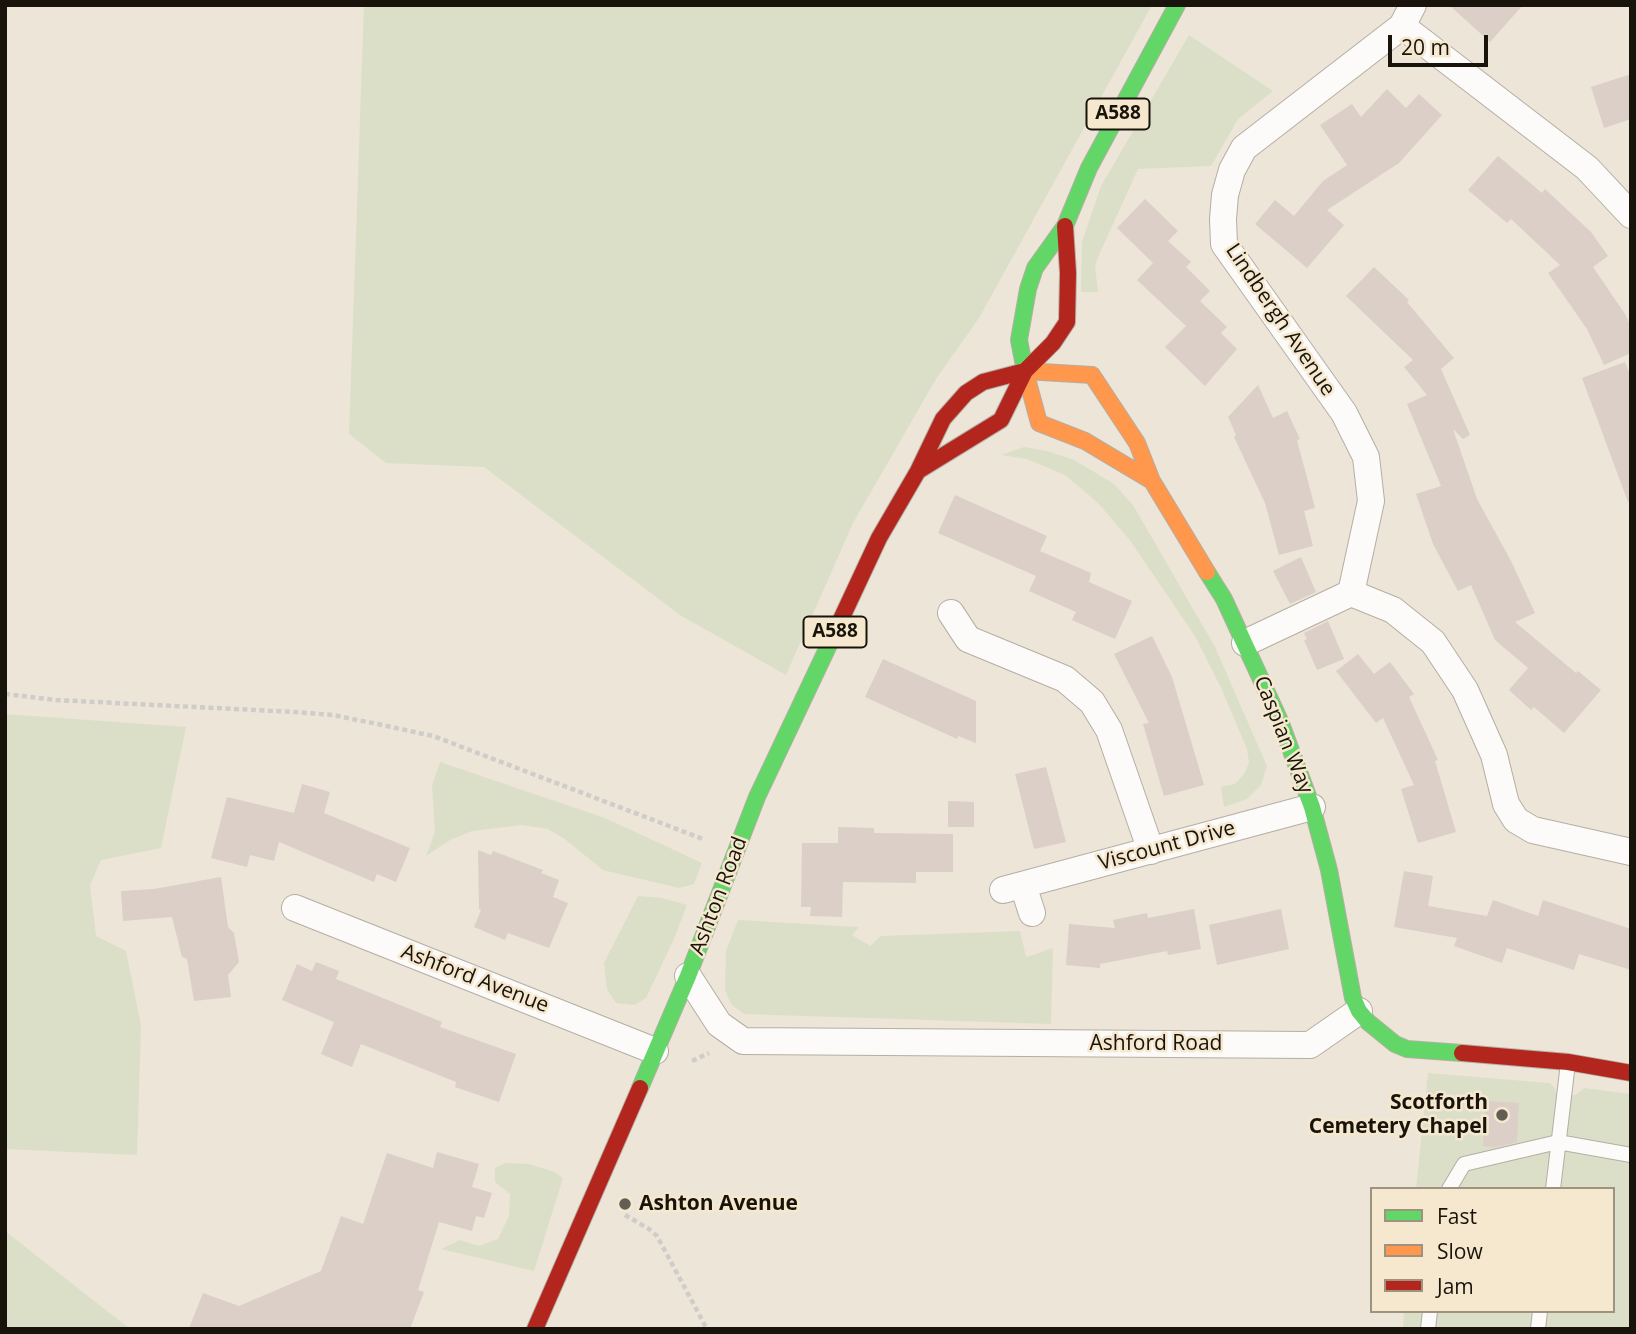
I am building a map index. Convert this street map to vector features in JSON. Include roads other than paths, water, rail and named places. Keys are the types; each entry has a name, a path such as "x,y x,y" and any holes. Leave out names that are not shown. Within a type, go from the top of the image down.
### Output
{"main road":[{"name":"Ashton Road","path":"1025,372 1019,340 1028,289 1035,268 1065,226 1089,167 1177,5"},
{"name":"Ashton Road","path":"918,471 1002,420 1025,372 1053,343 1067,322 1065,226"},
{"name":"Ashton Road","path":"535,1329 688,976 757,797 873,550 918,471 943,419 966,393 983,382 1025,372"},
{"name":"Caspian Way","path":"1152,481 1085,441 1040,424 1025,372 1092,375 1137,443 1152,481 1206,568 1245,643 1280,721 1312,807 1333,891 1353,998 1359,1011"},
{"path":"1359,1011 1382,1034 1406,1049 1569,1062 1631,1073"}],"street":[{"path":"1408,16 1587,168 1631,215"},
{"name":"Lindbergh Avenue","path":"1351,593 1371,501 1366,457 1344,413 1224,244 1225,195 1232,170 1244,148 1408,16"},
{"path":"1245,643 1351,593 1393,610 1433,642 1465,691 1494,755 1506,804 1516,820 1533,831 1631,852"},
{"path":"951,613 968,639 1065,679 1092,702 1109,730 1151,851"},
{"name":"Viscount Drive","path":"1032,913 1013,888 1312,807"},
{"name":"Ashford Avenue","path":"295,908 655,1051"},
{"name":"Ashford Road","path":"688,976 719,1024 743,1041 1310,1045 1359,1011"}],"lane":[{"path":"1553,1187 1569,1062"},
{"path":"1450,1187 1464,1164 1558,1142 1631,1155"}],"place":[{"name":"Scotforth Cemetery Chapel","path":"1502,1115"},
{"name":"Ashton Avenue","path":"625,1204"}]}
